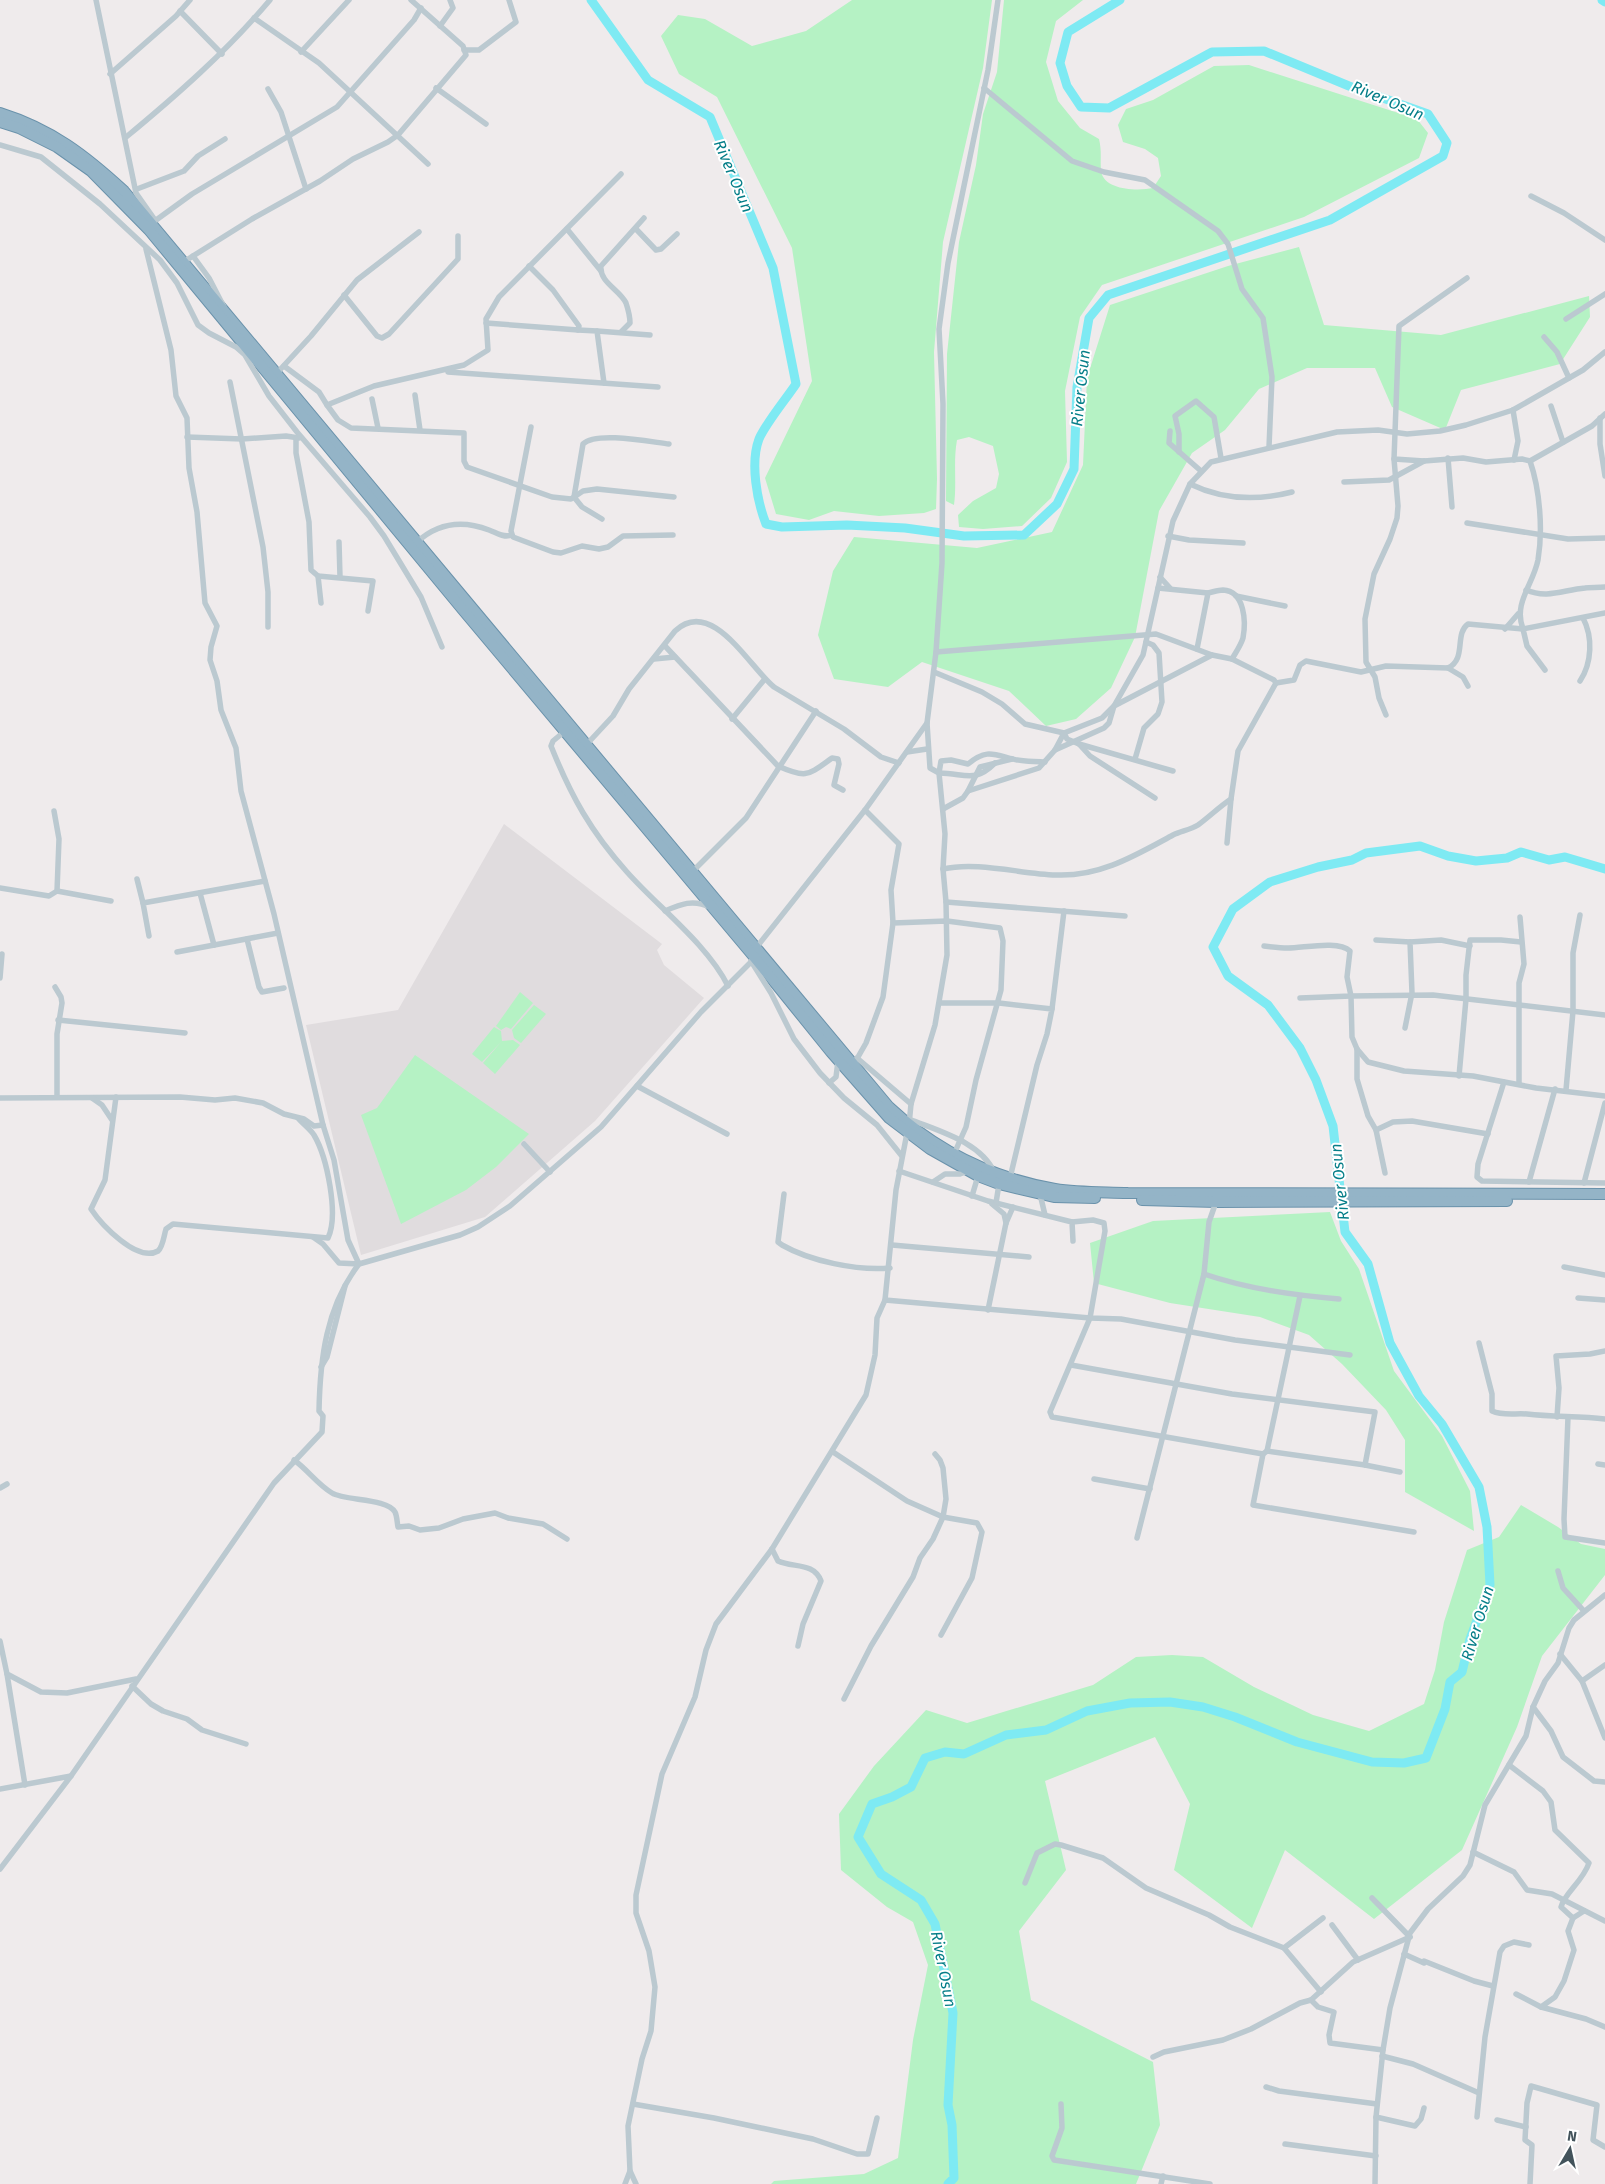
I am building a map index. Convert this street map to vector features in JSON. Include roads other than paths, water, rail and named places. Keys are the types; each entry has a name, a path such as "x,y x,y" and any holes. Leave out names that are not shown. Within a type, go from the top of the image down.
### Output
{"highway":[{"path":"0,113 23,120 62,139 95,164 189,258 274,376 565,731 754,956 838,1061 879,1107 978,1176 999,1184 1040,1194 1072,1198 1216,1202 1296,1197"},
{"path":"0,122 19,128 57,147 91,171 149,230 417,542 693,871 754,956 855,1061 889,1107 908,1126"},
{"path":"953,1158 994,1174 1056,1189 1089,1192 1296,1197 1605,1194"},
{"path":"1369,1196 1605,1201"}],"street":[{"path":"96,0 110,74 138,197 153,222 290,135 337,108 414,20 420,8"},
{"path":"110,74 190,0"},
{"path":"124,138 176,96 222,54 270,0"},
{"path":"301,52 350,0"},
{"path":"189,258 353,159 379,148 398,135 466,55 463,46 411,0"},
{"path":"440,26 452,8 450,0"},
{"path":"464,50 479,50 516,22 509,0"},
{"path":"995,763 974,777 939,773 931,770 927,723 936,652 942,563 943,412 939,352 942,300 984,88 998,0"},
{"path":"180,11 222,54"},
{"path":"254,18 319,63 428,164"},
{"path":"436,88 486,124"},
{"path":"984,88 1072,161 1104,172 1145,180 1218,231 1228,244 1242,289 1263,318 1270,351 1272,399 1269,447"},
{"path":"268,89 281,112 290,135 306,189"},
{"path":"137,189 184,171 198,156 225,139"},
{"path":"0,145 41,157 100,204 146,249 160,260 177,282 198,324 209,333 236,347 245,356 274,376 319,392 334,416 345,425 351,428 464,433 464,460 467,467 552,497 567,499 583,491 597,489 674,497"},
{"path":"328,405 374,386 464,365 488,350 487,316 499,297 621,174"},
{"path":"1531,196 1564,213 1605,240"},
{"path":"600,271 601,266 644,218"},
{"path":"567,229 606,281 626,303 630,324 621,332"},
{"path":"636,229 656,250 661,250 677,234"},
{"path":"419,232 357,280 274,376 269,396 299,438 370,517 392,548 421,597 442,647"},
{"path":"344,295 377,336 382,338 389,334 458,259 458,236"},
{"path":"146,249 171,350 176,396 187,418 189,468 197,512 205,603 208,613 217,626 211,647 210,660 217,681 221,710 236,748 241,791 278,933 323,1125 334,1160 348,1240 359,1264"},
{"path":"529,266 553,290 579,326 578,330"},
{"path":"1386,715 1379,698 1377,684 1365,655 1365,619 1374,574 1396,523 1398,506 1394,460 1399,326 1467,278"},
{"path":"1566,319 1605,294"},
{"path":"486,323 650,335"},
{"path":"597,331 604,383"},
{"path":"1544,337 1557,352 1569,378"},
{"path":"934,672 982,692 1002,704 1025,724 1064,733 1102,718 1114,706 1138,667 1158,588 1168,536 1179,506 1190,484 1200,471 1211,462 1221,458 1337,432 1378,430 1395,433 1440,431 1513,410 1569,378 1605,352"},
{"path":"464,365 464,373"},
{"path":"444,371 658,387"},
{"path":"230,382 263,547 268,592 268,626"},
{"path":"415,395 420,430"},
{"path":"372,399 378,428"},
{"path":"1179,452 1179,434 1175,416 1196,401 1214,417 1221,458"},
{"path":"1551,406 1563,442"},
{"path":"1513,410 1518,441 1514,460"},
{"path":"1394,460 1424,461 1448,458 1486,462 1530,461 1592,426 1603,416"},
{"path":"1603,416 1600,444 1605,476"},
{"path":"511,535 531,427"},
{"path":"1170,431 1169,443 1200,471"},
{"path":"187,437 242,440 266,436 299,438"},
{"path":"299,438 296,453 309,522 311,570 318,576 372,581 368,611"},
{"path":"602,519 582,507 574,496 581,450 586,440 617,438 669,444"},
{"path":"1448,458 1452,507"},
{"path":"1344,482 1389,480 1424,461"},
{"path":"1504,629 1518,614 1538,562 1540,533 1538,488 1530,461"},
{"path":"1190,484 1231,498 1258,497 1292,492"},
{"path":"417,542 433,530 452,523 470,524 503,536 511,535 546,550 561,553 582,546 599,549 608,548 623,536 673,535"},
{"path":"1467,523 1540,533 1568,539 1605,538"},
{"path":"1168,536 1189,540 1243,543"},
{"path":"339,542 340,577"},
{"path":"318,576 321,603"},
{"path":"1160,577 1170,588"},
{"path":"1526,590 1537,595 1546,595 1586,588 1605,587"},
{"path":"1158,588 1208,593 1223,590 1236,596 1284,606"},
{"path":"1197,649 1208,593"},
{"path":"1232,659 1243,637 1244,613 1236,596"},
{"path":"1448,668 1455,664 1458,658 1464,627 1473,624 1523,630 1605,613"},
{"path":"1518,614 1528,646 1545,670"},
{"path":"1580,682 1587,668 1589,648 1589,632 1583,618"},
{"path":"587,744 613,716 629,689 682,624 704,623 712,626 730,639 764,680 786,696 816,711 881,757 899,763"},
{"path":"936,652 1146,640 1156,634 1212,655 1232,659 1258,670 1276,683 1294,680 1300,665 1306,661 1361,672 1386,666 1448,668 1463,677 1468,686"},
{"path":"1135,759 1144,728 1158,714 1161,708 1159,653 1146,640"},
{"path":"665,646 778,766 797,774 806,773 820,769 832,758 838,758 839,764 834,785 843,790"},
{"path":"1054,750 1076,743 1088,734 1108,725 1114,706 1212,655"},
{"path":"654,659 675,657"},
{"path":"732,719 764,680"},
{"path":"1227,842 1238,751 1276,683"},
{"path":"693,871 746,818 778,766 816,711"},
{"path":"313,1237 323,1244 339,1263 359,1264 460,1235 478,1227 510,1206 601,1127 754,956 865,810 927,723"},
{"path":"1075,729 1088,734"},
{"path":"565,731 552,741 551,746 580,810 591,829 626,871 700,946 728,986"},
{"path":"1064,733 1066,740 1174,770"},
{"path":"968,791 996,780 1018,776 1039,768 1054,750 1064,733"},
{"path":"1076,743 1090,756 1155,798"},
{"path":"907,752 928,749"},
{"path":"968,764 978,757 995,754 1012,759 1045,762"},
{"path":"636,2184 630,2171 628,2126 642,2059 652,2030 655,1986 649,1951 636,1913 636,1895 657,1794 666,1763 695,1697 706,1650 716,1624 772,1549 833,1452 866,1395 875,1355 877,1318 885,1300 890,1268 901,1155 911,1104 940,1003 947,955 946,902 942,869 945,834 939,773 941,761 951,760 980,767 1012,759"},
{"path":"943,809 963,798 980,767"},
{"path":"942,869 951,867 1000,869 1056,875 1096,872 1178,833 1196,827 1231,800"},
{"path":"865,810 899,844 891,890 893,923 883,997 866,1043 855,1061 911,1104"},
{"path":"54,811 59,839 57,891"},
{"path":"137,879 149,936"},
{"path":"143,903 265,881"},
{"path":"0,888 49,896 57,891 111,901"},
{"path":"200,893 214,945"},
{"path":"665,911 686,902 703,904 713,909"},
{"path":"946,902 1125,916"},
{"path":"1010,1178 1037,1065 1047,1034 1052,1009 1064,911"},
{"path":"1566,1090 1572,1011 1573,952 1580,915"},
{"path":"1520,917 1524,964 1519,983 1518,1052 1520,1084"},
{"path":"893,923 947,921 997,927 1002,931 1003,976 999,1003 976,1080 966,1127 944,1174 933,1182"},
{"path":"177,952 278,933"},
{"path":"247,939 259,988 262,992 284,988"},
{"path":"1459,1076 1466,999 1466,975 1470,946 1473,939 1521,942"},
{"path":"1376,940 1410,942 1441,940 1470,946"},
{"path":"1405,1028 1412,993 1410,942"},
{"path":"1264,946 1346,948 1351,953 1346,977 1351,996 1352,1037 1357,1049 1368,1062 1382,1067 1605,1096"},
{"path":"0,978 2,954"},
{"path":"754,956 794,1038 829,1083 877,1125 901,1155"},
{"path":"55,987 62,997 58,1020 56,1096"},
{"path":"1300,998 1412,993 1605,1015"},
{"path":"940,1003 999,1003 1052,1009"},
{"path":"58,1020 184,1033"},
{"path":"1357,1049 1357,1079 1368,1116 1376,1130 1385,1173"},
{"path":"829,1083 836,1077 838,1061"},
{"path":"1504,1082 1478,1164 1477,1178 1482,1181 1605,1183"},
{"path":"637,1086 728,1134"},
{"path":"1529,1182 1555,1089"},
{"path":"0,1098 56,1096 242,1099 263,1102 284,1114 314,1126 323,1125"},
{"path":"116,1097 105,1180 91,1209 129,1247 152,1252 158,1251 162,1246 166,1229 173,1224 330,1237 332,1218 330,1188 314,1135 298,1118"},
{"path":"92,1098 102,1105 112,1120"},
{"path":"1584,1182 1605,1103"},
{"path":"1376,1130 1393,1122 1412,1121 1488,1134"},
{"path":"908,1126 961,1141 985,1156 994,1174"},
{"path":"524,1144 550,1172"},
{"path":"944,1174 960,1174 968,1170"},
{"path":"899,1171 988,1201 1072,1222 1093,1220 1104,1223 1105,1231 1090,1318 1050,1412 1052,1416 1162,1435 1232,1450 1366,1465 1400,1472"},
{"path":"972,1196 978,1176"},
{"path":"996,1203 999,1184"},
{"path":"784,1194 778,1242 782,1245 819,1260 869,1268 890,1268"},
{"path":"1040,1194 1045,1215"},
{"path":"988,1201 1004,1214 1006,1222"},
{"path":"1136,1538 1150,1490 1175,1383 1204,1274 1209,1222 1216,1202"},
{"path":"988,1310 1006,1222 1013,1207"},
{"path":"1072,1222 1073,1242"},
{"path":"892,1245 1029,1257"},
{"path":"0,1869 71,1776 136,1679 274,1483 318,1437 324,1425 323,1416 319,1411 321,1367 327,1357 333,1330 345,1295 345,1284 359,1264"},
{"path":"1564,1266 1605,1275"},
{"path":"1204,1274 1231,1283 1300,1296 1339,1299"},
{"path":"1300,1296 1254,1505 1414,1532"},
{"path":"1578,1298 1605,1300"},
{"path":"885,1300 988,1310 1121,1319 1289,1348 1350,1355"},
{"path":"1479,1343 1492,1394 1492,1411 1498,1414 1605,1419"},
{"path":"1557,1417 1559,1388 1556,1356 1590,1354 1605,1350"},
{"path":"1071,1365 1277,1400 1375,1412 1366,1465"},
{"path":"1568,1417 1564,1519 1566,1537 1605,1543"},
{"path":"833,1452 907,1501 943,1517 977,1523 982,1532 972,1578 942,1635"},
{"path":"844,1699 871,1646 912,1577 920,1558 933,1539 943,1517 946,1498 943,1468 935,1454"},
{"path":"294,1460 322,1486 337,1496 375,1502 391,1509 394,1512 398,1527 408,1526 420,1530 439,1528 463,1519 495,1512 508,1518 543,1524 567,1539"},
{"path":"1094,1479 1150,1490"},
{"path":"0,1488 7,1484"},
{"path":"772,1549 778,1560 784,1564 807,1567 814,1571 821,1581 804,1624 798,1646"},
{"path":"1558,1571 1563,1588 1584,1611"},
{"path":"1375,2184 1376,2117 1383,2053 1390,2008 1410,1933 1428,1909 1463,1876 1470,1865 1485,1805 1526,1736 1533,1707 1545,1681 1558,1663 1569,1628 1584,1611 1605,1596"},
{"path":"0,1641 25,1785"},
{"path":"1560,1654 1582,1681 1604,1734"},
{"path":"1582,1681 1605,1665"},
{"path":"7,1674 41,1692 67,1693 136,1679"},
{"path":"132,1686 163,1711 187,1719 202,1730 246,1744"},
{"path":"1533,1707 1551,1732 1563,1757 1594,1781 1605,1782"},
{"path":"1509,1765 1543,1791 1551,1802 1555,1830 1589,1863 1579,1882 1562,1900 1561,1907 1573,1918"},
{"path":"0,1789 71,1776"},
{"path":"53,1778 60,1789"},
{"path":"1025,1883 1037,1853 1055,1844 1061,1844 1103,1858 1146,1888 1209,1915 1230,1927 1284,1948 1322,1992"},
{"path":"1473,1852 1514,1872 1527,1890 1552,1894 1605,1921"},
{"path":"1372,1898 1410,1937"},
{"path":"1541,2007 1556,1997 1570,1966 1574,1950 1568,1931 1573,1918 1584,1911"},
{"path":"1284,1948 1323,1918"},
{"path":"1332,1925 1358,1960"},
{"path":"1153,2057 1164,2052 1223,2040 1251,2030 1300,2003 1311,2000 1322,1992 1341,1972 1358,1960 1410,1937"},
{"path":"1477,2117 1493,1986 1504,1946 1514,1942 1529,1945"},
{"path":"1404,1954 1425,1964 1493,1986"},
{"path":"1516,1994 1541,2007 1586,2019 1605,2027"},
{"path":"1311,2000 1318,2007 1334,2012 1329,2035 1330,2042 1383,2053 1479,2093"},
{"path":"1530,2184 1532,2145 1525,2140 1527,2103 1531,2086 1597,2105 1593,2140 1605,2147"},
{"path":"1266,2087 1279,2091 1377,2104"},
{"path":"633,2104 695,2114 813,2139 858,2154 868,2154 877,2118"},
{"path":"1061,2104 1062,2128 1052,2158 1210,2184"},
{"path":"1376,2117 1415,2126 1421,2119 1424,2108"},
{"path":"1497,2120 1526,2127"},
{"path":"1285,2144 1376,2156"},
{"path":"625,2184 630,2171"},
{"path":"1161,2184 1163,2176"}],"waterway":[{"name":"River Osun","path":"591,0 648,80 710,117 773,268 796,384 766,426 756,449 756,482 766,524 782,527 847,525 905,528 964,536 1024,535 1057,504 1074,469 1077,387 1089,318 1108,295 1330,220 1443,156 1447,143 1428,114 1349,86 1264,51 1212,52 1109,108 1081,107 1067,86 1060,63 1068,32 1120,0"},
{"name":"River Osun","path":"948,2184 954,2178 952,2125 948,2105 953,2013 935,1924 921,1900 881,1874 858,1837 872,1804 892,1797 911,1787 925,1758 945,1752 964,1754 1006,1735 1046,1730 1087,1711 1130,1703 1170,1702 1203,1707 1235,1717 1297,1742 1372,1762 1404,1763 1426,1758 1445,1709 1450,1682 1462,1672 1470,1639 1490,1585 1487,1527 1479,1487 1442,1424 1419,1396 1390,1343 1368,1264 1345,1232 1333,1126 1316,1080 1300,1048 1268,1005 1228,976 1213,947 1233,909 1270,882 1318,867 1352,860 1366,853 1420,846 1448,856 1476,861 1507,858 1521,852 1549,860 1565,857 1605,869"}]}
